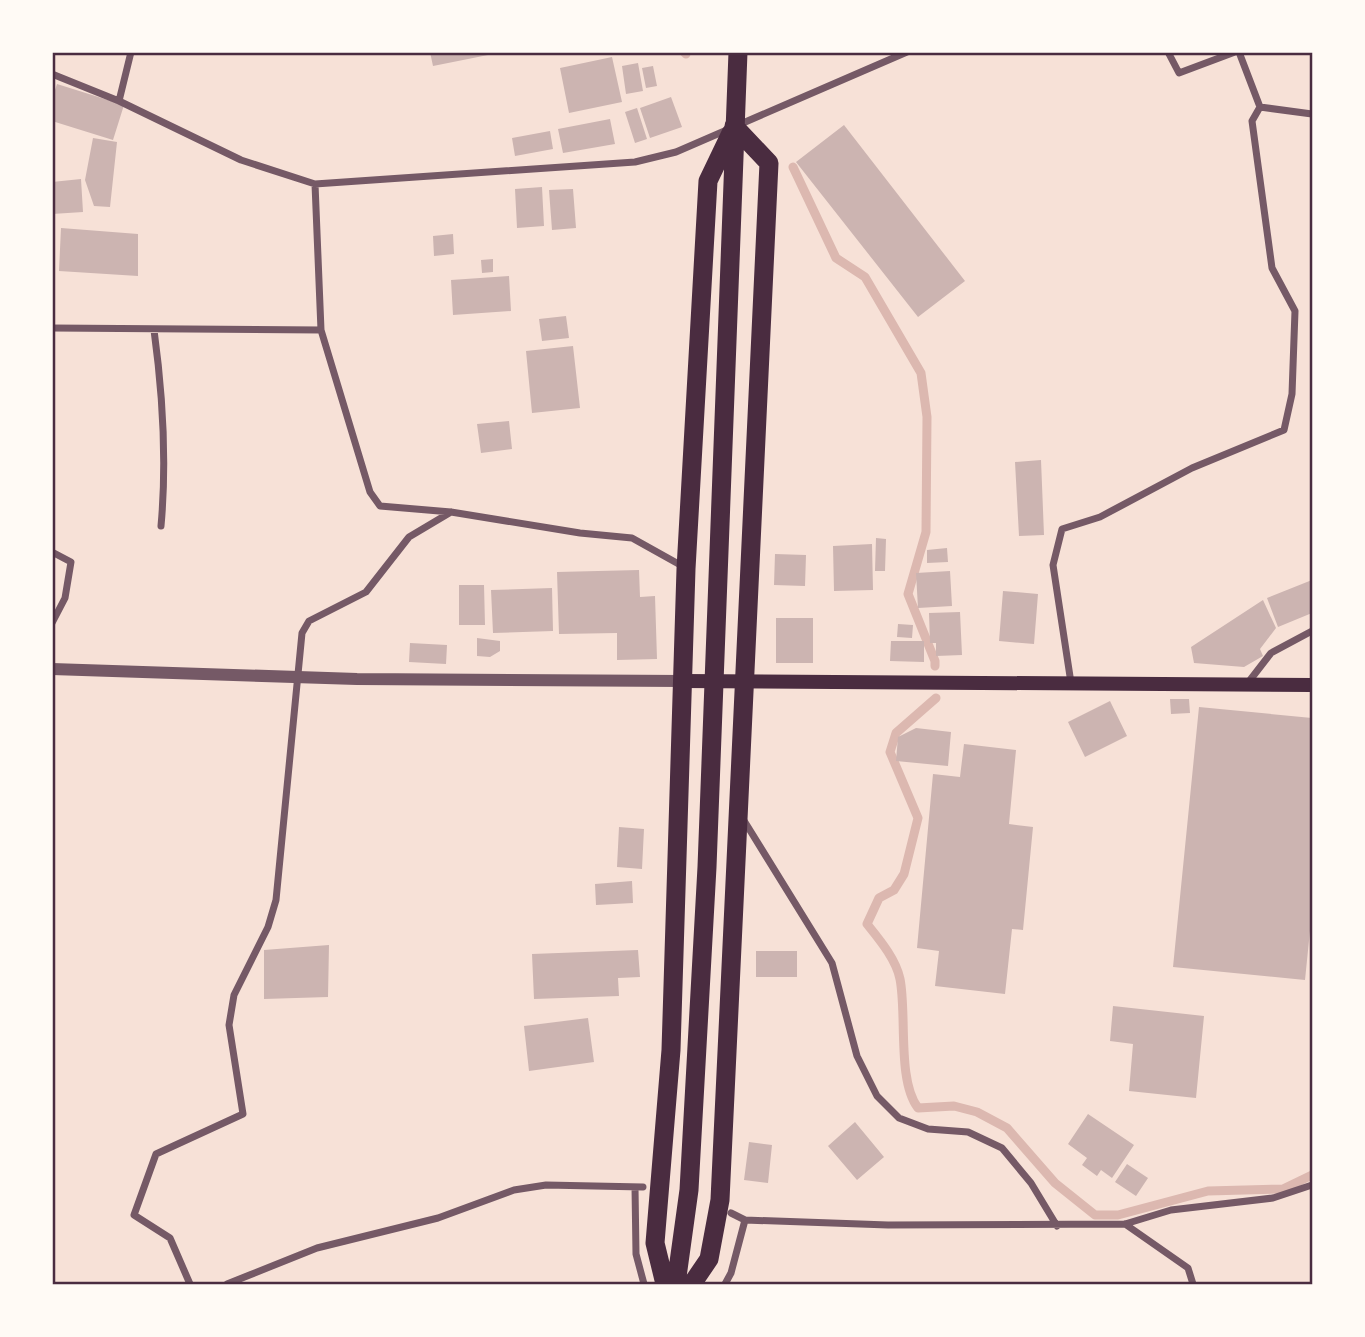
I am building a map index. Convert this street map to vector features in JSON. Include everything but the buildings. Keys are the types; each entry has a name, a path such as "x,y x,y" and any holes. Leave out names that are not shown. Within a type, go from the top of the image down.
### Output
{"highway":[{"path":"676,1284 689,1191 707,867 738,52"},
{"path":"665,1284 655,1243 671,1050 686,569 708,181 734,126"},
{"path":"692,1284 709,1259 719,1200 769,163 734,126"}],"main road":[{"path":"683,681 1312,685"}],"street":[{"path":"119,101 131,52"},
{"path":"52,74 119,101 241,160 315,184 635,162 676,152 908,52"},
{"path":"1071,683 1053,565 1062,529 1100,517 1192,468 1284,430 1292,394 1295,312 1272,268 1252,121 1259,107 1237,52 1179,73 1168,52"},
{"path":"1259,107 1312,114"},
{"path":"315,184 321,330 370,492 380,506 451,512 580,533 632,538 686,569"},
{"path":"52,328 321,330"},
{"path":"153,330 163,394 165,483 160,526"},
{"path":"190,1284 170,1238 134,1215 156,1154 243,1114 229,1025 234,995 268,927 276,900 302,633 309,621 366,592 409,537 451,512"},
{"path":"52,552 71,562 65,598 52,623"},
{"path":"1247,685 1271,653 1312,631"},
{"path":"52,669 296,677 683,681"},
{"path":"739,812 832,963 857,1056 877,1096 899,1118 929,1129 968,1132 1002,1148 1031,1183 1057,1226"},
{"path":"226,1284 317,1248 438,1218 514,1190 545,1185 639,1187 636,1254 644,1284"},
{"path":"731,1213 745,1220 888,1225 1125,1224 1171,1210 1273,1198 1312,1185"},
{"path":"725,1284 731,1273 745,1220"},
{"path":"1125,1224 1188,1268 1194,1284"}],"waterway":[{"path":"793,167 836,258 865,277 921,373 927,417 926,532 908,594 935,666"},
{"path":"936,698 896,733 890,752 918,818 904,874 894,890 879,898 867,924 895,964 900,979 907,1081 918,1108 954,1106 977,1112 1007,1128 1055,1183 1095,1215 1118,1215 1208,1191 1283,1189 1312,1175"}]}
